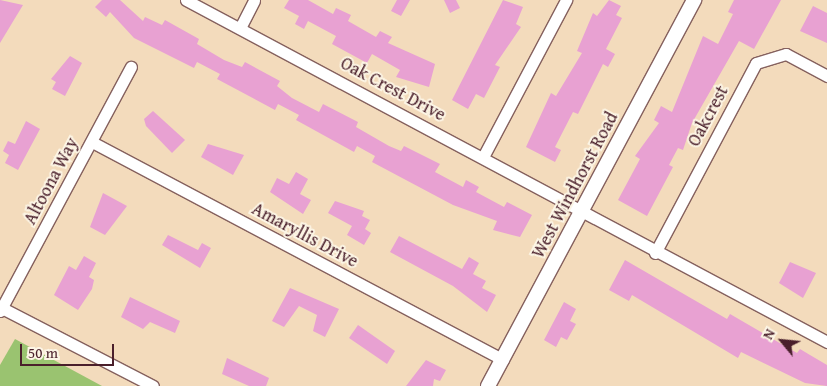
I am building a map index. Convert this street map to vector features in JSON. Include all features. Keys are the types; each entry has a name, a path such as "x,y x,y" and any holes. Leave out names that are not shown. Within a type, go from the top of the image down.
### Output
{"street":[{"name":"Oak Crest Drive","path":"186,0 584,210"},
{"path":"240,28 254,0"},
{"path":"484,156 566,0"},
{"name":"West Windhorst Road","path":"488,386 584,210 694,0"},
{"name":"Oakcrest","path":"655,253 756,63 786,54 827,76"},
{"name":"Altoona Way","path":"1,309 131,67"},
{"name":"Amaryllis Drive","path":"92,142 503,360"},
{"path":"584,210 655,253 827,342"},
{"path":"1,309 154,386"}],"green space":[{"path":"15,339 102,386 0,386 0,365"}],"building":[{"path":"0,0 23,5 0,43"},
{"path":"102,0 120,0 143,21 145,17 162,25 165,20 199,39 197,44 224,60 242,67 245,62 280,81 277,86 292,98 319,112 323,104 358,122 356,127 389,146 401,151 404,146 440,164 435,172 463,187 466,180 479,187 476,192 504,207 507,202 532,215 520,237 493,230 497,221 453,205 372,162 375,156 357,146 354,152 296,120 299,115 278,104 275,110 217,79 220,74 197,62 194,68 134,38 110,12 106,17 95,7"},
{"path":"289,0 308,0 333,14 336,8 351,15 348,21 376,37 380,31 392,37 388,43 435,64 429,87 396,77 400,70 372,54 367,63 332,44 336,36 308,21 304,29 295,24 299,16 284,8"},
{"path":"397,0 410,0 401,16 391,11"},
{"path":"444,0 456,0 460,8 450,13"},
{"path":"503,0 523,7 516,24 521,27 495,65 500,67 484,98 476,94 468,109 452,100"},
{"path":"609,0 621,6 616,15 622,18 606,49 615,54 608,67 603,64 578,114 573,112 555,147 561,150 555,162 526,147 551,93 556,96 582,53 577,51 593,13 597,16"},
{"path":"734,0 781,0 754,49 739,41 692,123 683,150 678,148 669,165 673,167 647,216 618,200 640,159 635,156 659,123 654,120 661,106 672,112 703,36 718,44 733,14 728,12"},
{"path":"813,6 827,13 827,43 800,31"},
{"path":"70,56 82,63 65,96 52,89 56,82 51,79"},
{"path":"153,111 185,140 172,153 146,126 144,119"},
{"path":"26,121 40,129 18,170 5,163 9,155 3,151 8,141 15,144"},
{"path":"208,144 244,155 233,175 201,157"},
{"path":"296,172 308,179 300,194 311,200 303,214 270,192 277,178 289,184"},
{"path":"103,193 127,206 105,235 90,227"},
{"path":"335,201 364,211 362,216 370,220 365,229 371,233 364,245 347,235 352,226 328,213"},
{"path":"168,235 198,250 202,243 211,248 200,268 162,245"},
{"path":"399,236 462,269 469,257 479,263 473,274 486,281 482,288 496,295 487,312 453,286 390,252"},
{"path":"84,256 96,263 89,277 94,280 92,289 78,310 54,295 69,266 76,270"},
{"path":"625,260 727,319 730,314 797,353 800,349 827,365 827,386 805,383 741,352 738,358 632,295 629,301 609,290"},
{"path":"790,262 816,273 803,298 779,283"},
{"path":"290,288 339,309 325,337 313,331 317,315 299,306 284,327 272,321"},
{"path":"130,297 180,321 175,333 150,322 143,329 121,317"},
{"path":"564,302 576,309 570,321 576,324 567,340 561,337 556,347 544,340"},
{"path":"358,325 395,351 387,364 349,338"},
{"path":"227,358 269,378 266,386 249,386 222,374"},
{"path":"426,360 446,370 440,381 434,379 433,386 406,386"}]}
